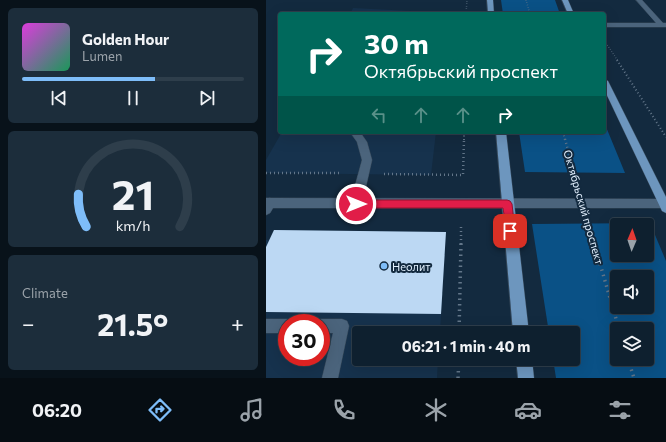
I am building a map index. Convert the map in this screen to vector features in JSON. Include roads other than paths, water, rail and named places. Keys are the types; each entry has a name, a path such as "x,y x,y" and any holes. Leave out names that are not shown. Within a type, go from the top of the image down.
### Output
{"main road":[{"path":"490,0 491,12"},
{"path":"565,0 571,12"},
{"path":"606,85 665,206"},
{"path":"501,134 520,326"},
{"path":"525,366 526,378"}],"street":[{"path":"639,0 663,25"},
{"path":"606,25 663,25"},
{"path":"356,134 362,142 367,160 356,204"},
{"path":"267,205 583,204 665,206"},
{"path":"266,326 278,326"},
{"path":"330,326 342,326 330,378"}],"place":[{"name":"Неолит","path":"384,266"}]}
